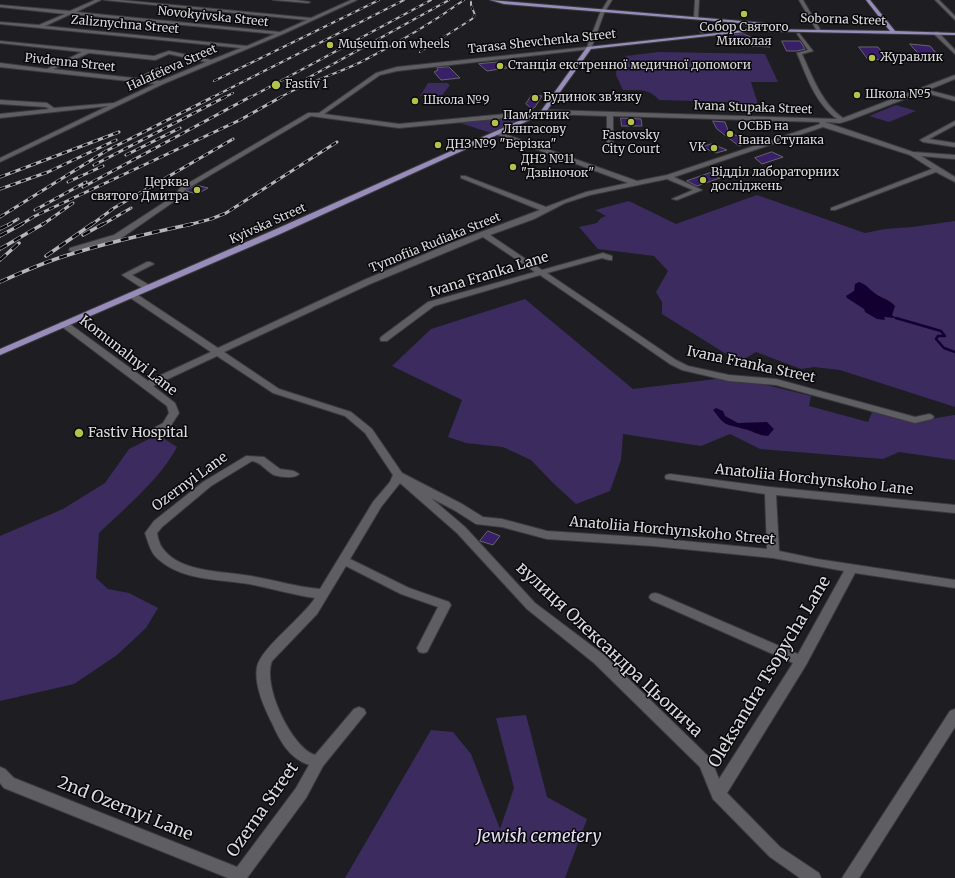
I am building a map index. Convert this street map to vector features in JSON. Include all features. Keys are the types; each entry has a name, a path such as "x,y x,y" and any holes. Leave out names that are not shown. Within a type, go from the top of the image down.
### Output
{"main road":[{"name":"Soborna Street","path":"492,0 504,3 744,22 812,30 955,34"},
{"path":"868,0 894,32"},
{"name":"Tarasa Shevchenka Street","path":"589,48 754,30 812,30"},
{"path":"543,112 589,48"},
{"name":"Kyivska Street","path":"0,352 148,288 543,112"}],"street":[{"path":"40,27 99,0"},
{"path":"106,0 313,19"},
{"path":"275,0 308,2"},
{"name":"Halafeieva Street","path":"0,160 161,84 355,0"},
{"path":"589,48 603,11 610,0"},
{"path":"696,18 698,0"},
{"path":"801,0 819,30"},
{"path":"937,0 955,19"},
{"name":"Novokyivska Street","path":"0,6 281,33"},
{"path":"944,8 951,8"},
{"path":"744,22 754,30"},
{"name":"Zaliznychna Street","path":"0,23 248,47"},
{"path":"936,33 955,53"},
{"path":"799,34 810,51 799,54 819,97 827,110 842,120"},
{"path":"0,42 155,58 169,52 212,62"},
{"name":"Tarasa Shevchenka Street","path":"73,250 117,237 177,197 182,189 310,114 320,114 378,74 397,69 589,48"},
{"path":"48,71 88,51"},
{"name":"Pivdenna Street","path":"0,65 161,84"},
{"name":"Ivana Stupaka Street","path":"320,114 380,125 399,126 543,112 822,123 842,120 955,78"},
{"path":"923,90 955,99"},
{"path":"0,102 47,105 53,110"},
{"path":"0,116 120,103"},
{"path":"610,114 610,146"},
{"path":"822,123 912,154 955,180"},
{"name":"Tymofiia Rudiaka Street","path":"147,384 367,282 588,193 668,177 822,123"},
{"path":"955,123 922,140 955,145"},
{"path":"498,133 635,183"},
{"path":"912,154 955,157"},
{"path":"833,209 937,170"},
{"path":"463,177 546,210"},
{"path":"668,177 699,190 675,199"},
{"name":"Ivana Franka Street","path":"484,234 673,362 685,368 729,378 776,382 915,420 929,417"},
{"name":"Ivana Franka Lane","path":"384,339 431,304 603,255 609,258"},
{"path":"148,288 126,275 150,264"},
{"name":"вулиця Олександра Цьопича","path":"132,295 276,391 348,414 369,431 398,474 461,530 531,606 599,659 706,763 718,794 774,852 813,878"},
{"name":"Komunalnyi Lane","path":"64,324 147,384 172,405 174,413 167,425 160,428"},
{"name":"Ozernyi Lane","path":"294,474 277,472 260,459 250,458 207,484 158,524 151,533 160,554 175,564 200,574 249,580 308,593 323,594"},
{"name":"Anatoliia Horchynskoho Street","path":"398,474 458,507 480,521 502,523 547,535 653,542 773,554 955,584"},
{"name":"Ozerna Street","path":"318,762 301,755 286,738 267,693 263,680 263,668 267,658 313,612 377,505 395,483 398,474"},
{"name":"Anatoliia Horchynskoho Lane","path":"670,477 770,490 955,509"},
{"path":"770,490 773,554"},
{"path":"461,530 480,521"},
{"path":"343,560 405,591 445,605 423,648"},
{"name":"Oleksandra Tsopycha Lane","path":"718,794 801,661 852,568"},
{"path":"655,596 801,661"},
{"name":"Ozerna Street","path":"239,877 301,793 318,762 360,713"},
{"path":"850,878 955,715"},
{"name":"2nd Ozernyi Lane","path":"0,773 9,783 239,877"}],"green space":[{"path":"659,52 765,54 778,82 751,82 758,104 659,100 651,93 643,90 623,90 616,75 617,61 628,61 626,56"},
{"path":"428,83 447,83 450,85 440,98 420,96"},
{"path":"896,105 916,111 889,122 869,116"},
{"path":"515,117 521,119 491,133 460,123"},
{"path":"757,195 865,233 885,229 955,221 955,407 840,370 814,367 801,369 756,352 739,362 662,314 662,302 656,292 668,271 654,256 598,249 579,227 597,223 601,218 606,216 595,210 629,201 676,224"},
{"path":"525,299 633,389 724,378 762,384 811,396 809,406 868,422 872,412 916,423 955,415 955,460 899,452 883,459 760,449 730,434 701,446 623,434 621,460 610,491 576,504 531,460 503,447 466,443 448,437 462,400 392,366 431,329"},
{"path":"163,438 177,447 170,459 142,492 99,533 96,578 108,589 129,593 158,608 146,628 117,655 74,684 0,701 0,536 63,509 105,483 129,449 149,439"},
{"name":"Jewish cemetery","path":"526,715 547,797 587,819 565,878 345,878 431,730 453,732 471,754 500,829 514,788 496,718"}],"shaded area":[{"path":"859,282 893,304 895,306 892,315 896,318 884,317 885,320 877,319 847,298 846,296 854,291 855,284"},
{"path":"716,408 723,411 725,416 738,423 767,422 774,429 768,436 726,424 713,410"}],"building":[{"path":"744,34 770,47 732,43 729,35"},
{"path":"782,41 800,41 805,49 787,51"},
{"path":"910,44 930,46 938,55 920,55"},
{"path":"859,47 878,47 888,60 868,59"},
{"name":"Станція екстренної медичної допомоги","path":"500,62 507,68 487,71 479,64"},
{"path":"449,67 460,78 441,80 434,72 438,70 437,68"},
{"path":"158,68 171,70 153,79 140,77"},
{"path":"532,95 542,96 532,109 526,104"},
{"name":"Fastovsky City Court","path":"621,118 641,119 642,126 622,126"},
{"path":"713,121 725,122 729,133 752,141 739,146 717,129"},
{"name":"VK","path":"712,144 727,150 716,153 702,147"},
{"path":"772,152 783,157 762,164 755,158"},
{"name":"Відділ лабораторних досліджень","path":"710,173 720,178 697,186 687,181"},
{"name":"Церква святого Дмитра","path":"196,185 208,188 197,194 186,191"},
{"path":"488,531 500,536 493,545 480,541"}],"waterway":[{"path":"896,318 941,331 945,336 938,336 936,339 944,348 955,352"}],"tunnel":[{"path":"700,30 704,32"}],"railway":[{"path":"214,81 379,0"},
{"path":"211,98 404,0"},
{"path":"249,98 431,0"},
{"path":"306,79 449,0"},
{"path":"281,97 351,67 401,41 464,0"},
{"path":"420,52 472,19 475,15 471,5 471,0"},
{"path":"225,97 233,93"},
{"path":"0,217 106,151 213,97"},
{"path":"94,165 225,97"},
{"path":"83,187 250,97"},
{"path":"20,225 35,216 240,120 281,97"},
{"path":"126,155 180,128"},
{"path":"0,177 119,132"},
{"path":"91,225 114,208 233,139"},
{"path":"0,189 48,172 116,140"},
{"path":"191,224 226,213 337,142"},
{"path":"68,182 103,166"},
{"path":"35,210 86,182"},
{"path":"42,225 73,203"},
{"path":"102,225 131,208"},
{"path":"8,225 18,219"},
{"path":"0,236 22,224"},
{"path":"0,249 43,224"},
{"path":"46,256 92,224"},
{"path":"83,235 103,224"},
{"path":"0,282 42,264 83,250 191,224"},
{"path":"0,229 8,225"},
{"path":"0,260 19,243"}],"place":[{"name":"Собор Святого Миколая","path":"744,14"},
{"name":"Museum on wheels","path":"330,45"},
{"name":"Журавлик","path":"872,58"},
{"name":"Станція екстренної медичної допомоги","path":"500,66"},
{"name":"Fastiv 1","path":"276,85"},
{"name":"Школа №5","path":"857,95"},
{"name":"Будинок зв'язку","path":"535,98"},
{"name":"Школа №9","path":"415,101"},
{"name":"Fastovsky City Court","path":"631,122"},
{"name":"Пам'ятник Лянгасову","path":"495,123"},
{"name":"ОСББ на Івана Ступака","path":"730,134"},
{"name":"ДНЗ №9 \"Берізка\"","path":"438,145"},
{"name":"VK","path":"714,148"},
{"name":"ДНЗ №11 \"Дзвіночок\"","path":"513,167"},
{"name":"Відділ лабораторних досліджень","path":"703,180"},
{"name":"Церква святого Дмитра","path":"197,190"},
{"name":"Fastiv Hospital","path":"79,433"}]}
